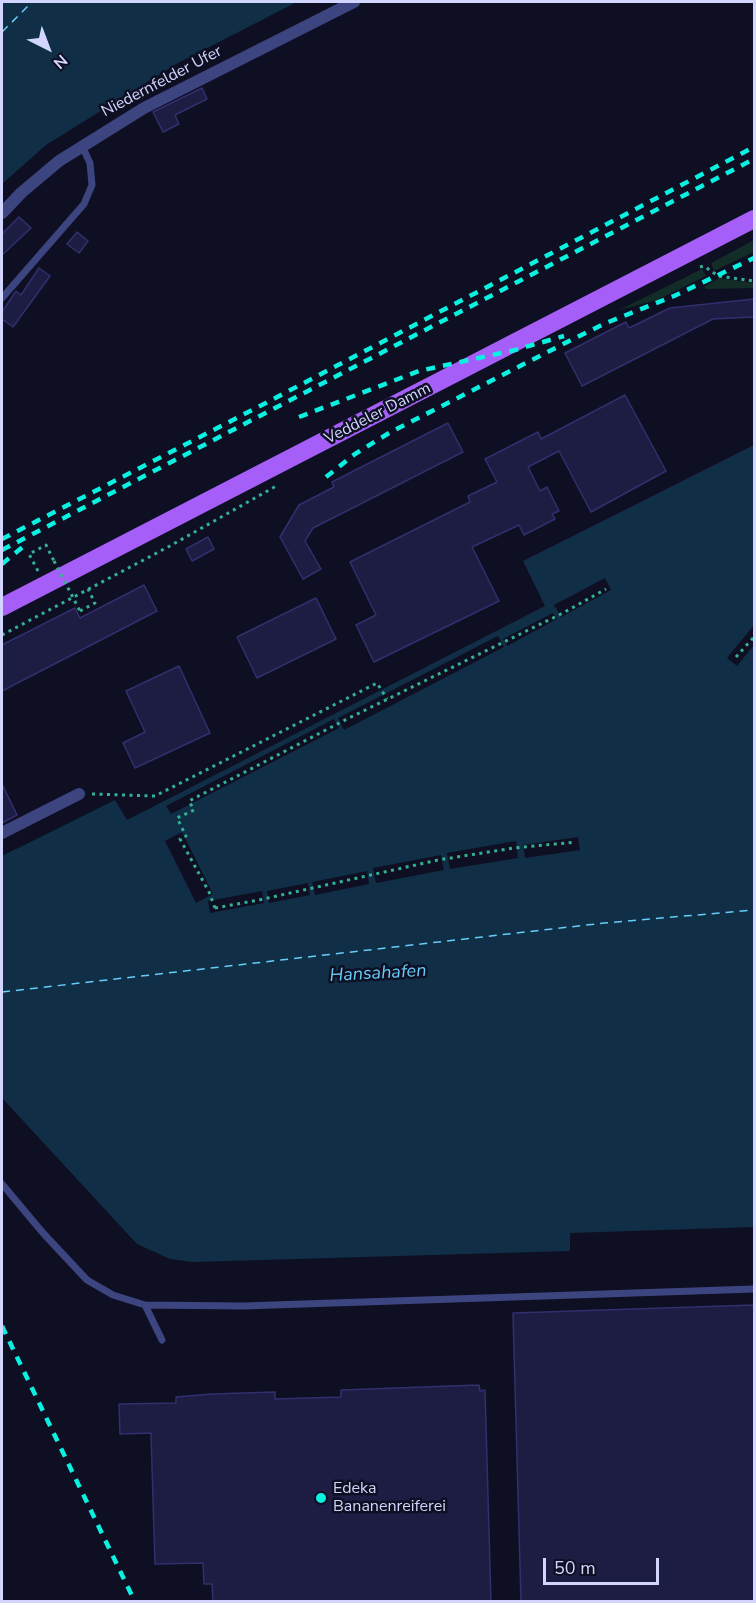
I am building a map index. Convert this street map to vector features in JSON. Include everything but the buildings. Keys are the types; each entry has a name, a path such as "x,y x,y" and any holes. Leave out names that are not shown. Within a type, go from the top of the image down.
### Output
{"main road":[{"name":"Veddeler Damm","path":"2,607 754,219"}],"street":[{"name":"Niedernfelder Ufer","path":"2,213 59,162 144,108 354,2"},
{"path":"2,833 79,794"}],"lane":[{"path":"2,298 84,204 92,184 90,164 82,146"},
{"path":"2,1184 87,1280 113,1295 145,1305 267,1306 754,1288"},
{"path":"145,1305 162,1340"}],"path":[{"path":"695,267 704,266 718,276 754,281"},
{"path":"2,635 88,589 95,603 80,611 46,545 29,554"},
{"path":"576,842 453,857 259,900 214,907 209,892 180,839 186,836 177,818 194,810 189,801 387,699 552,619 606,589"},
{"path":"736,657 754,637"},
{"path":"79,794 155,796 377,683 387,699"}],"green space":[{"path":"754,240 754,252 714,271 711,263"},
{"path":"702,269 706,276 657,300 619,310"},
{"path":"719,278 754,283 754,288 706,289 704,287"}],"water":[{"path":"2,2 297,2 178,63 46,145 2,184"},
{"name":"Hansahafen","path":"754,445 754,1227 570,1233 570,1251 192,1262 170,1259 137,1244 2,1098 2,856 115,800 127,820 545,606 523,561"}],"pier":[{"path":"605,578 611,590 561,617 554,605"},
{"path":"553,613 557,619 507,646 503,639"},
{"path":"754,625 754,645 737,666 727,658"},
{"path":"498,636 504,647 344,730 338,718"},
{"path":"334,719 339,728 171,814 166,806"},
{"path":"182,832 213,894 196,903 165,841"},
{"path":"578,837 580,850 525,858 523,845"},
{"path":"516,841 518,858 450,869 447,853"},
{"path":"441,855 444,870 376,883 373,868"},
{"path":"367,871 369,884 315,895 312,882"},
{"path":"308,883 310,895 269,903 267,891"},
{"path":"262,891 264,903 210,913 208,901"}],"ferry route":[{"path":"2,32 32,2"},
{"path":"2,992 604,923 754,910"}],"railway":[{"path":"2,539 754,147"},
{"path":"2,550 754,159"},
{"path":"326,477 355,454 389,433 606,323 674,296 754,258"},
{"path":"299,417 419,371 515,350 564,336"},
{"path":"2,564 25,545"},
{"path":"2,1326 135,1602"}],"place":[{"name":"Edeka Bananenreiferei","path":"321,1498"}]}
